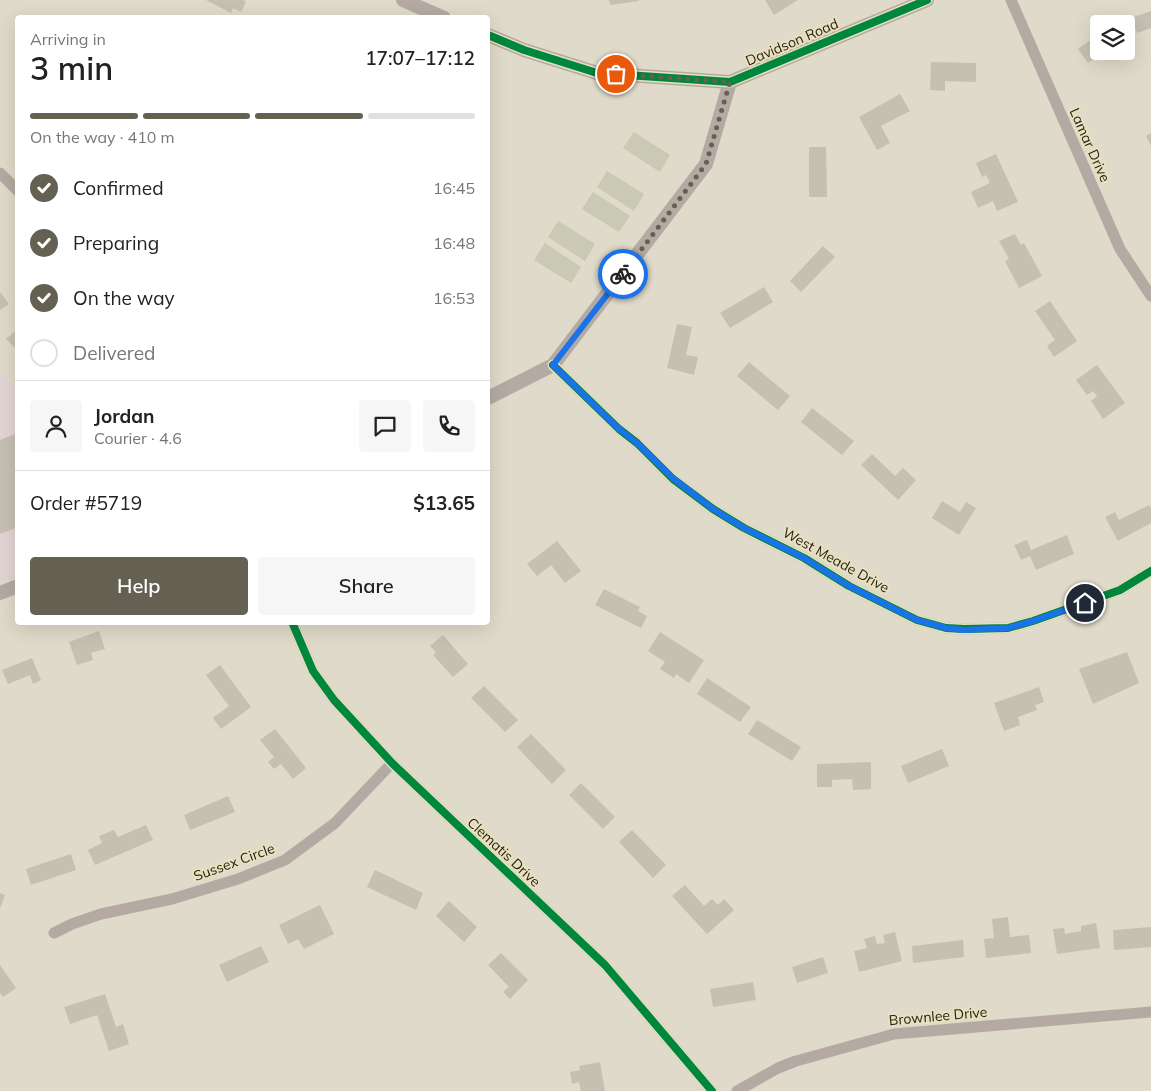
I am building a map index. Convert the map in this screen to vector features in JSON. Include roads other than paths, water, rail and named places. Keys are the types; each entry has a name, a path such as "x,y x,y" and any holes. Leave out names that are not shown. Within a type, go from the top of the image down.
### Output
{"street":[{"path":"403,0 437,15"},
{"name":"Davidson Road","path":"490,36 524,50 597,73 730,82 927,0"},
{"name":"Lamar Drive","path":"1011,0 1120,249 1151,296"},
{"path":"490,397 553,365 706,164 730,82"},
{"path":"0,173 15,188"},
{"name":"West Meade Drive","path":"553,365 674,479 713,509 744,528 804,558 849,586 917,620 946,628 964,630 1008,628 1120,590 1151,571"},
{"path":"0,593 15,587"},
{"name":"Clematis Drive","path":"293,625 313,671 334,700 392,763 605,965 712,1091"},
{"name":"Sussex Circle","path":"54,933 72,924 101,914 172,899 238,879 285,860 335,823 392,763"},
{"name":"Brownlee Drive","path":"737,1091 778,1068 796,1061 894,1034 1151,1012"}]}
